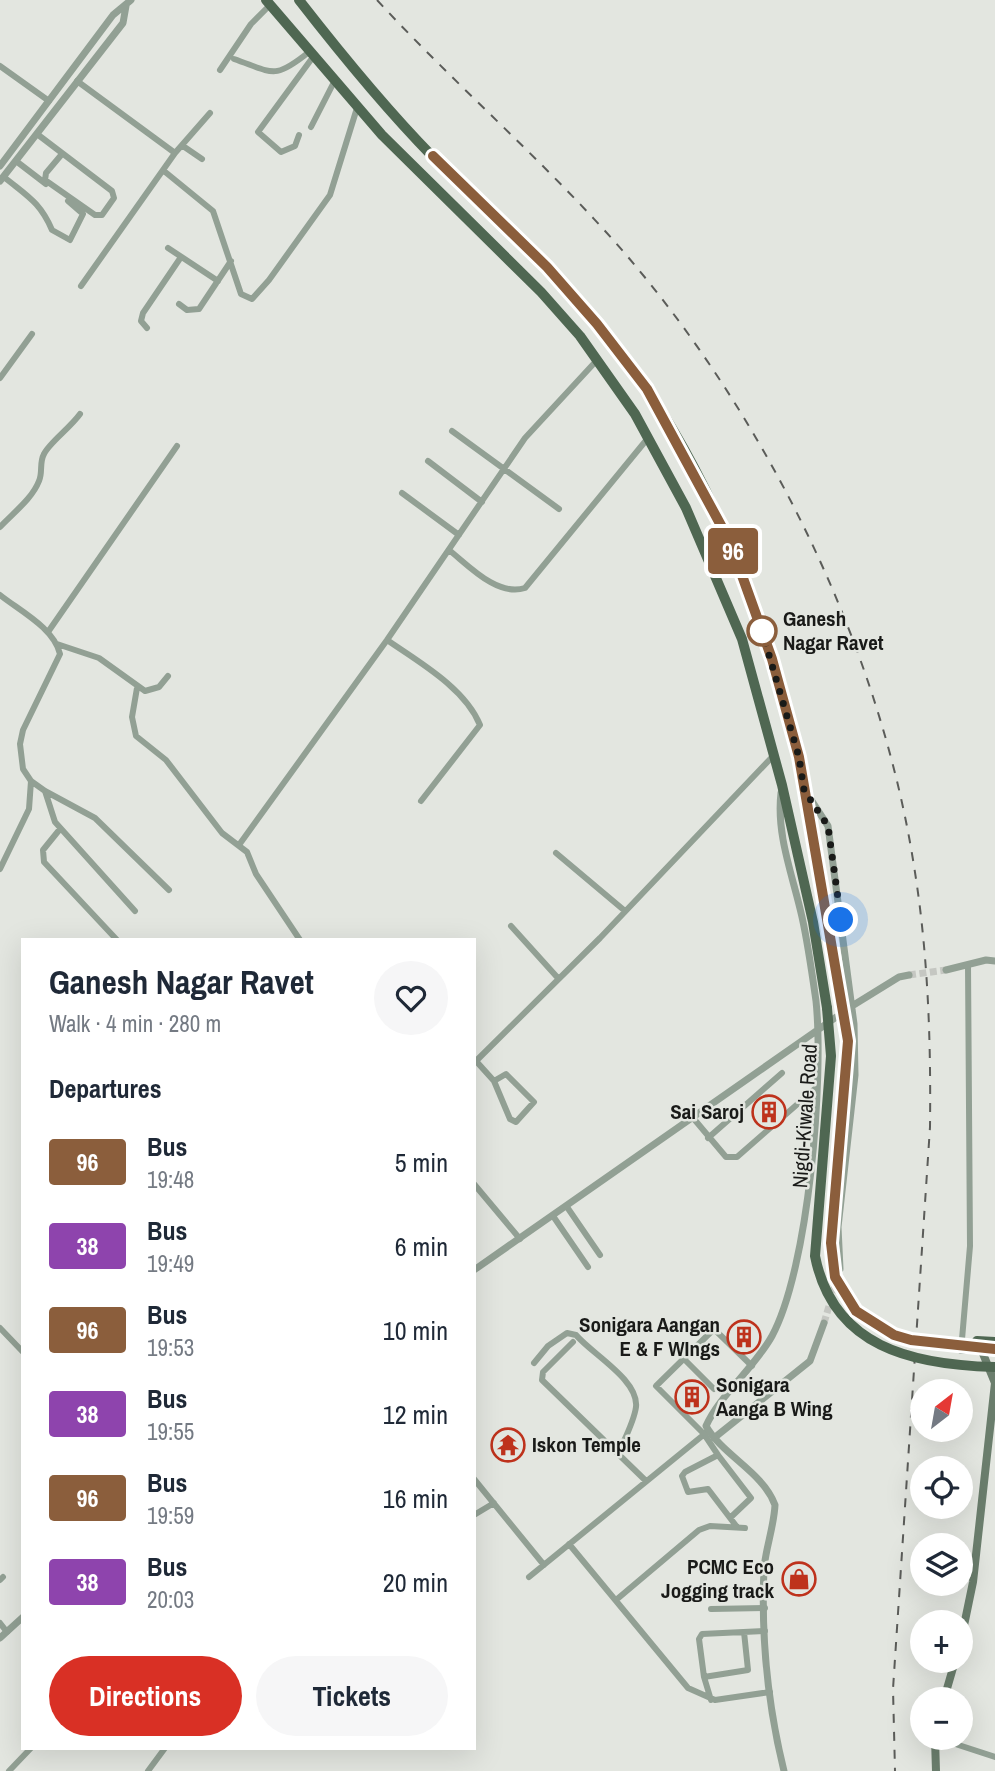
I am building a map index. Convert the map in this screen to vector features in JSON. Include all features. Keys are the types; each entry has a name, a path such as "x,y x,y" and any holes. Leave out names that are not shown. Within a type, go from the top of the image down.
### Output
{"main road":[{"name":"Nigdi-Kiwale Road","path":"299,0 335,47 433,156 516,234 574,296 621,353 667,422 730,542 772,659 799,757 848,1041 831,1243 835,1277 856,1311 894,1335 911,1340 995,1349"},
{"name":"Nigdi-Kiwale Road","path":"268,2 357,107 541,292 598,359 648,438 707,552 742,639 782,785 813,922 831,1056 814,1256 820,1284 851,1327 874,1344 928,1359 995,1367"},
{"path":"967,1610 973,1581 995,1383 979,1346 995,1342"},
{"path":"936,1750 936,1771"}],"street":[{"path":"220,70 268,2"},
{"path":"16,161 83,214 73,238 66,240 57,234 41,208 2,179 122,23 128,3"},
{"path":"0,166 113,15 128,3"},
{"path":"234,60 277,73 311,54"},
{"path":"299,135 295,146 285,152 275,148 258,132 311,54"},
{"path":"0,66 49,101"},
{"path":"77,81 175,153"},
{"path":"311,127 334,82"},
{"path":"164,172 213,211 241,294 246,298 256,296 330,195 357,107"},
{"path":"81,286 175,153 210,113"},
{"path":"37,134 114,194 102,215 95,215 45,180 46,173 62,154"},
{"path":"183,146 202,159"},
{"path":"168,248 218,281"},
{"path":"146,328 141,321 143,313 181,257"},
{"path":"179,304 187,310 199,309 231,261"},
{"path":"0,378 32,334"},
{"path":"239,845 387,640 525,438 598,359"},
{"path":"0,527 34,491 41,478 43,456 80,414"},
{"path":"452,430 559,509"},
{"path":"449,550 491,582 512,589 525,588 648,438"},
{"path":"48,632 177,446"},
{"path":"428,461 482,502"},
{"path":"402,493 459,535"},
{"path":"0,595 48,632 57,644 60,654 29,716 20,744 23,769 31,780 45,791 94,818 170,890"},
{"path":"387,640 430,670 457,694 480,725 421,801"},
{"path":"57,644 99,658 137,688 153,690 168,676"},
{"path":"137,688 132,717 136,736 166,760 208,818 247,852 256,874 299,938"},
{"path":"476,1061 625,911 774,755"},
{"path":"0,869 29,809 31,780"},
{"path":"529,1577 706,1432 709,1420 752,1366 773,1334 783,1309 797,1257 817,1087 818,1031 802,918 778,817 782,785"},
{"path":"804,790 828,826 852,1006 855,1074 838,1227 840,1269"},
{"path":"45,791 50,813 61,829 135,911"},
{"path":"61,829 43,850 44,862 115,938"},
{"path":"556,853 625,911"},
{"path":"511,926 557,977"},
{"path":"946,970 995,961"},
{"path":"968,965 970,1246 961,1351 979,1346"},
{"path":"476,1269 694,1119 852,1006 899,976 909,975"},
{"path":"476,1063 494,1081 511,1121 516,1122 534,1104 506,1073 494,1081"},
{"path":"708,1138 782,1073"},
{"path":"694,1119 726,1157 737,1157 817,1087"},
{"path":"476,1185 520,1239"},
{"path":"567,1207 600,1255"},
{"path":"553,1216 588,1267"},
{"path":"560,1226 574,1216"},
{"path":"714,1438 810,1361 824,1323"},
{"path":"0,1328 21,1350"},
{"path":"752,1366 714,1329 656,1386 757,1479 775,1505 767,1540 765,1631 770,1692 784,1771"},
{"path":"534,1363 548,1346 567,1334 576,1335 619,1372 631,1388 636,1405 618,1454"},
{"path":"573,1342 540,1376 645,1480"},
{"path":"683,1359 714,1389"},
{"path":"706,1432 718,1454 751,1498 731,1517"},
{"path":"616,1600 699,1530 710,1526 741,1527 708,1489 688,1492 682,1476 718,1454"},
{"path":"476,1482 544,1565"},
{"path":"476,1514 494,1503"},
{"path":"569,1544 688,1688 711,1700 770,1692"},
{"path":"711,1609 765,1608"},
{"path":"0,1638 21,1620"},
{"path":"0,1623 7,1632"},
{"path":"711,1700 704,1677 700,1636 765,1631"},
{"path":"704,1677 748,1670 744,1632"},
{"path":"9,1771 29,1750"},
{"path":"148,1771 164,1750"},
{"path":"973,1750 995,1757"}],"tunnel":[{"path":"909,975 946,970"},
{"path":"824,1323 837,1279"}],"railway":[{"path":"377,0 598,223 680,322 728,392 772,466 812,543 846,622 875,703 898,784 919,898 928,996 930,1062 930,1127 893,1689 895,1771"}],"bus line":[{"name":"96","path":"433,156 547,267 621,353 647,389 730,542 772,659 799,757 848,1041 831,1243 835,1277 856,1311 894,1335 911,1340 995,1349"}],"place":[{"name":"Ganesh Nagar Ravet","path":"762,631"},
{"name":"Sai Saroj","path":"769,1112"},
{"name":"Sonigara Aangan E & F WIngs","path":"744,1337"},
{"name":"Sonigara Aanga B Wing","path":"692,1397"},
{"name":"Iskon Temple","path":"508,1445"},
{"name":"PCMC Eco Jogging track","path":"799,1579"}],"route":[{"path":"762,631 799,757 804,790 828,826 841,920"}]}
